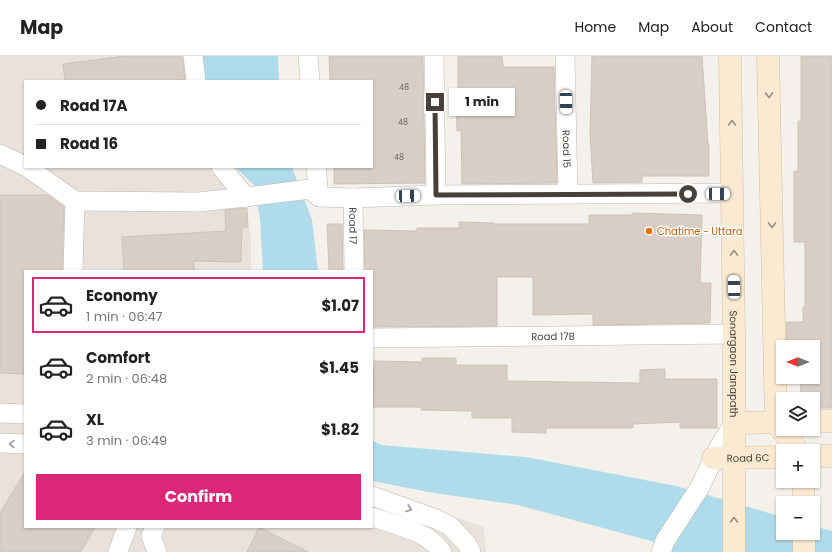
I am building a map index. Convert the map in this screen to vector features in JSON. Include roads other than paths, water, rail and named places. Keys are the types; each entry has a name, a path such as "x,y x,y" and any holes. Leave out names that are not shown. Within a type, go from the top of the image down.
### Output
{"main road":[{"name":"Sonargaon Janapath","path":"730,56 733,194 734,423 724,458 734,487 734,552"},
{"path":"768,56 779,392"},
{"path":"820,421 832,421"},
{"path":"734,423 776,422"},
{"path":"820,456 832,456"},
{"name":"Road 6C","path":"724,458 776,457"},
{"path":"804,540 804,552"}],"street":[{"path":"193,56 196,80"},
{"path":"308,56 310,80"},
{"path":"434,56 436,195"},
{"name":"Road 15","path":"565,56 568,194"},
{"path":"0,154 24,166"},
{"path":"27,168 75,201 73,270"},
{"path":"222,168 249,197"},
{"path":"314,193 316,168"},
{"name":"Road 17","path":"75,201 199,202 314,193 353,198 354,270"},
{"path":"353,198 436,195 733,194"},
{"name":"Road 17B","path":"373,338 734,334"},
{"path":"0,413 24,414"},
{"path":"0,443 24,444"},
{"path":"663,546 700,487 724,458"},
{"path":"373,496 436,519 450,526 467,544 471,552"},
{"path":"373,517 414,532 436,544 442,552"},
{"path":"118,552 127,528"},
{"path":"155,528 151,536 157,552"}],"water":[{"path":"200,56 278,56 279,80 206,80"},
{"path":"236,168 292,168 312,220 318,270 263,270 260,219 254,185"},
{"path":"373,441 381,445 526,457 676,486 776,515 776,540 820,540 820,528 832,531 832,552 671,552 651,541 518,505 434,493 373,481"}],"place":[{"name":"Chatime - Uttara","path":"649,231"}]}
